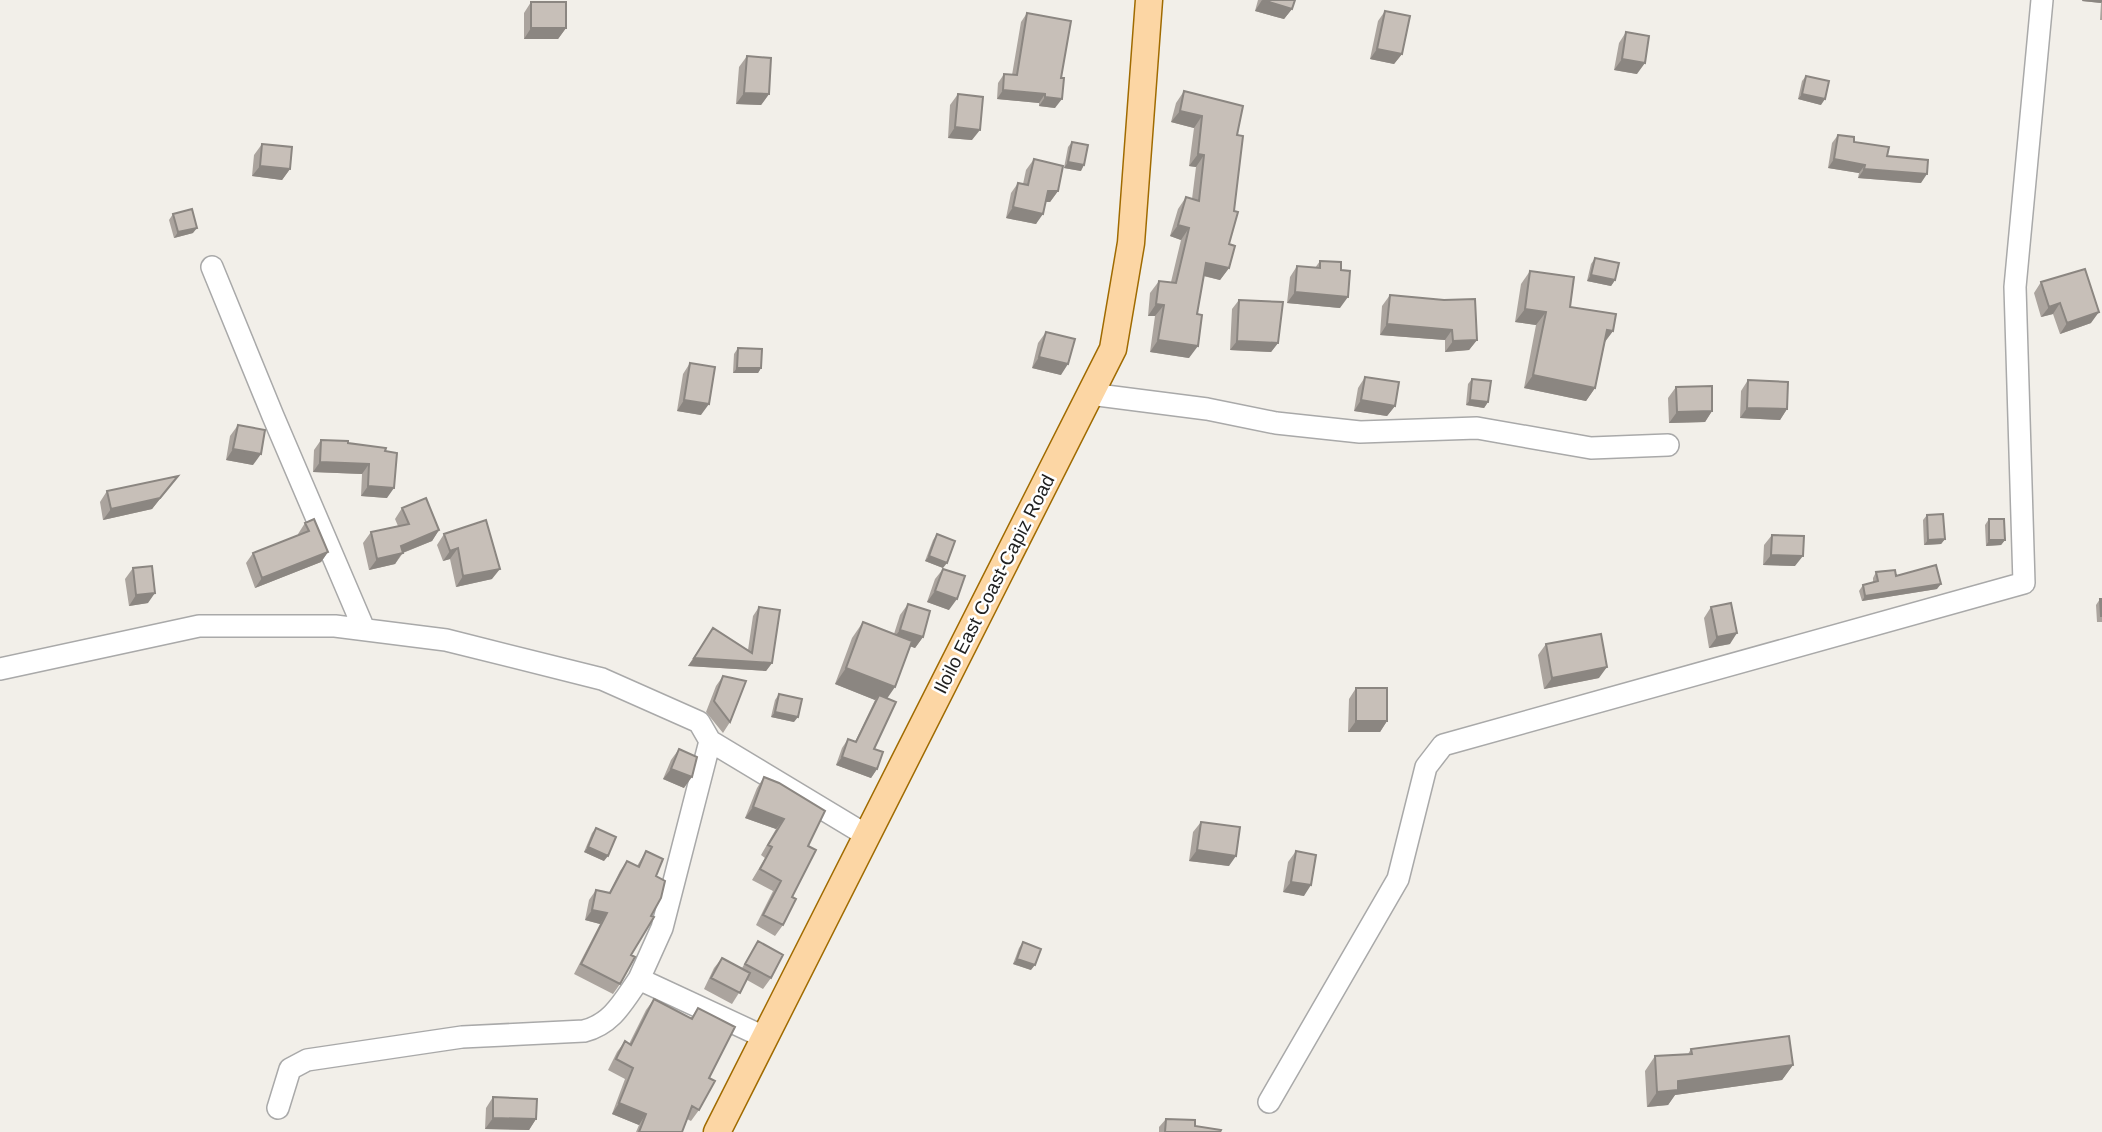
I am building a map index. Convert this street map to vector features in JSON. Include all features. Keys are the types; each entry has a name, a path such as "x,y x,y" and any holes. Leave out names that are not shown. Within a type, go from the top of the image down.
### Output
{"main road":[{"name":"Iloilo East Coast-Capiz Road","path":"717,1132 1113,349 1131,243 1149,0"}],"street":[{"path":"1269,1102 1398,879 1426,767 1443,745 2024,583 2015,287 2042,0"},
{"path":"212,267 272,416 365,629"},
{"path":"1090,394 1207,409 1276,423 1360,432 1477,428 1591,448 1668,444"},
{"path":"0,669 199,626 335,626 446,640 602,679 699,722 710,741 866,835"},
{"path":"278,1108 290,1069 307,1060 461,1037 584,1031 597,1028 612,1018 639,979 662,928 710,741"},
{"path":"639,979 764,1037"}],"building":[{"path":"1263,0 1295,0 1292,9"},
{"path":"531,2 566,2 566,28 531,28"},
{"path":"1385,11 1410,16 1402,54 1377,49"},
{"path":"1027,13 1071,21 1061,78 1064,78 1062,99 1045,97 1045,94 1003,90 1004,74 1017,75"},
{"path":"1626,32 1649,36 1645,63 1622,59"},
{"path":"747,56 771,58 769,94 744,93"},
{"path":"1806,76 1829,81 1825,99 1802,94"},
{"path":"1184,91 1243,106 1237,135 1243,136 1234,211 1238,212 1229,244 1235,246 1229,268 1206,263 1197,314 1202,315 1198,346 1158,340 1164,305 1156,304 1159,281 1176,283 1189,228 1178,225 1186,197 1199,201 1204,155 1198,154 1202,116 1180,111"},
{"path":"958,94 983,97 980,130 955,127"},
{"path":"1838,135 1854,137 1854,142 1889,147 1887,156 1928,160 1927,174 1864,169 1865,165 1834,159"},
{"path":"1072,142 1088,145 1084,165 1068,162"},
{"path":"262,144 292,147 290,169 260,166"},
{"path":"1034,159 1063,166 1058,191 1048,191 1043,214 1013,207 1018,183 1028,185"},
{"path":"192,209 197,228 178,232 173,214"},
{"path":"1595,258 1619,263 1615,280 1591,275"},
{"path":"1320,261 1341,262 1341,270 1350,271 1348,297 1295,292 1297,266 1320,268"},
{"path":"2085,269 2099,312 2067,323 2060,303 2049,307 2041,282"},
{"path":"1530,271 1574,277 1570,307 1616,314 1613,331 1607,330 1595,388 1533,375 1546,312 1525,309"},
{"path":"1390,295 1444,300 1475,299 1477,340 1453,341 1452,330 1387,324"},
{"path":"1239,300 1283,302 1278,343 1237,341"},
{"path":"1046,332 1075,339 1068,364 1039,357"},
{"path":"738,348 762,349 761,368 737,368"},
{"path":"690,363 715,367 709,404 684,400"},
{"path":"1365,377 1399,382 1395,406 1361,400"},
{"path":"1472,379 1491,381 1488,402 1470,400"},
{"path":"1748,380 1788,382 1787,409 1747,408"},
{"path":"1712,386 1712,411 1677,412 1676,387"},
{"path":"238,425 265,430 261,454 233,449"},
{"path":"321,440 348,441 386,448 385,451 397,453 394,488 368,486 369,464 320,462"},
{"path":"178,476 160,498 111,509 107,491"},
{"path":"426,498 439,530 401,546 403,553 377,559 371,532 409,524 402,508"},
{"path":"1943,514 1945,539 1928,540 1927,515"},
{"path":"314,519 328,552 262,578 253,553 309,531 305,523"},
{"path":"1989,519 2004,519 2005,540 1989,540"},
{"path":"486,520 500,569 463,576 458,548 450,551 444,534"},
{"path":"937,534 955,541 947,563 929,556"},
{"path":"1772,535 1804,536 1803,556 1771,555"},
{"path":"1936,565 1941,584 1865,596 1863,585 1878,581 1876,572 1895,570 1896,576"},
{"path":"152,566 155,593 136,595 133,568"},
{"path":"943,569 965,576 957,599 935,591"},
{"path":"1731,603 1737,633 1717,637 1711,607"},
{"path":"908,604 930,611 923,637 900,630"},
{"path":"759,607 780,610 772,663 694,658 713,628 752,653"},
{"path":"863,622 912,641 895,687 846,668"},
{"path":"1601,634 1607,667 1552,678 1546,644"},
{"path":"723,676 746,681 730,722 714,701"},
{"path":"1356,688 1387,688 1387,721 1356,721"},
{"path":"779,694 802,699 798,717 775,712"},
{"path":"879,695 896,702 874,749 883,752 877,769 842,757 848,739 856,742"},
{"path":"679,749 697,757 692,777 671,769"},
{"path":"764,777 825,811 808,846 816,850 792,897 796,899 783,925 763,915 781,881 760,869 772,847 768,845 784,819 753,807"},
{"path":"1201,822 1240,827 1236,856 1197,850"},
{"path":"596,828 616,837 608,856 588,847"},
{"path":"646,851 663,859 656,876 665,881 661,898 651,916 654,917 631,955 635,957 620,984 581,964 607,913 592,910 596,890 610,893 627,861 639,867"},
{"path":"1296,851 1316,855 1311,885 1291,882"},
{"path":"758,941 783,955 771,978 745,964"},
{"path":"1023,942 1041,949 1035,965 1017,959"},
{"path":"722,958 750,973 740,993 711,978"},
{"path":"654,999 692,1019 698,1008 735,1027 709,1078 715,1081 699,1110 692,1106 682,1132 639,1132 646,1114 619,1103 633,1068 616,1059 625,1041 631,1045"},
{"path":"1789,1036 1793,1065 1678,1081 1678,1090 1657,1092 1655,1056 1692,1054 1691,1049"},
{"path":"493,1097 537,1099 536,1119 493,1118"},
{"path":"1166,1119 1195,1120 1195,1126 1221,1130 1165,1132"}]}
